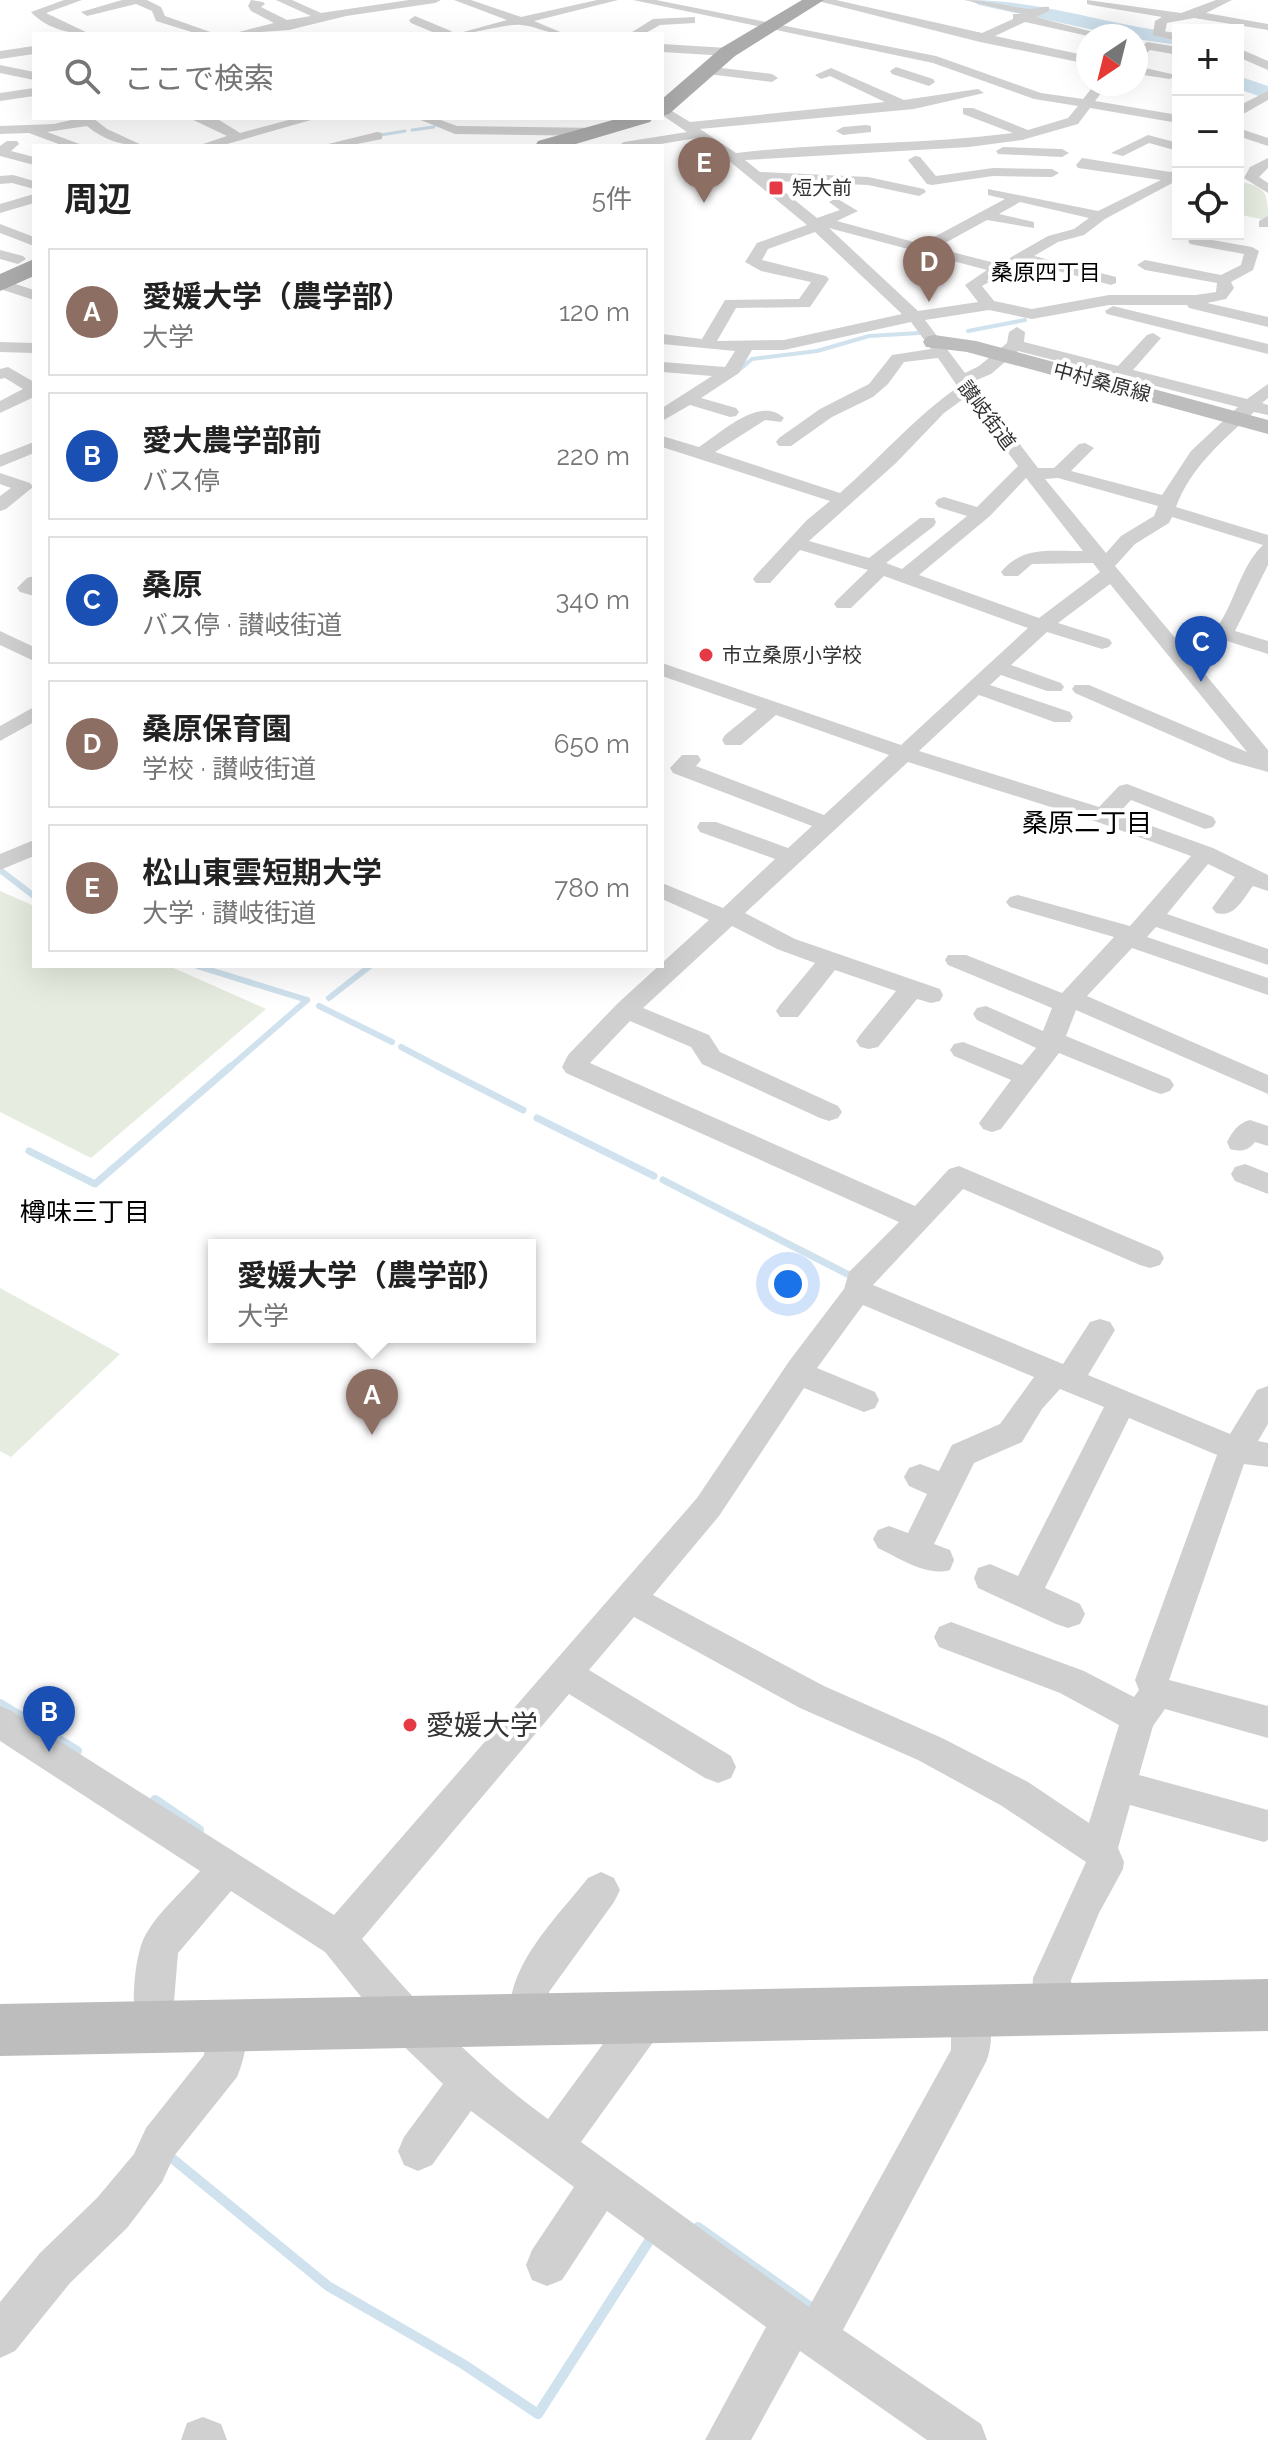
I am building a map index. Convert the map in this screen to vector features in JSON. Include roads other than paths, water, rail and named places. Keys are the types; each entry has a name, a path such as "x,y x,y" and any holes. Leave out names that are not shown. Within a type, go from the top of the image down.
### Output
{"main road":[{"path":"664,107 728,52 760,30 817,0"},
{"path":"554,138 602,132 637,120"},
{"path":"0,284 26,263"}],"street":[{"path":"78,32 37,12 85,9 138,0 157,9 158,18"},
{"path":"282,0 315,13 318,18"},
{"path":"383,0 398,7"},
{"path":"250,32 435,0"},
{"path":"460,0 559,32"},
{"path":"471,32 612,0"},
{"path":"639,0 674,7 708,20 964,67 1018,90 1062,93 1081,110 1111,124 1153,115"},
{"path":"817,0 874,16 1076,59"},
{"path":"1113,20 1153,0"},
{"path":"1172,36 1159,35 1160,23 1188,16 1226,0"},
{"path":"965,2 1076,31"},
{"path":"1090,2 1188,16 1262,20"},
{"path":"496,12 520,6"},
{"path":"645,16 674,7"},
{"path":"262,8 300,32"},
{"path":"158,18 188,15"},
{"path":"936,60 1019,17"},
{"path":"1019,17 1076,55"},
{"path":"158,18 204,32"},
{"path":"414,20 442,32"},
{"path":"664,48 708,20"},
{"path":"639,32 657,22 708,20 760,30"},
{"path":"50,32 63,27"},
{"path":"1003,55 1022,45"},
{"path":"1148,46 1172,50"},
{"path":"664,49 728,52"},
{"path":"0,55 32,50"},
{"path":"1039,64 1057,53"},
{"path":"1244,55 1268,66"},
{"path":"1148,63 1172,70"},
{"path":"0,69 32,67"},
{"path":"903,85 911,88 964,67"},
{"path":"15,70 32,75"},
{"path":"704,70 772,78"},
{"path":"1148,70 1172,71"},
{"path":"804,124 834,121 901,104 914,105 974,93 896,71"},
{"path":"821,75 831,72 901,104"},
{"path":"838,91 862,86"},
{"path":"0,97 32,92"},
{"path":"1244,109 1268,95"},
{"path":"736,159 787,151 969,143 1028,134 1064,124 1092,96"},
{"path":"1253,102 1268,104"},
{"name":"讃岐街道","path":"664,110 736,159 818,224 915,317 924,341 963,385 1268,764"},
{"path":"1081,110 1172,118"},
{"path":"968,111 1028,134"},
{"path":"1244,116 1253,118"},
{"path":"0,130 44,120"},
{"path":"24,124 87,120 102,132 132,144"},
{"path":"206,120 253,144"},
{"path":"211,121 216,120"},
{"path":"210,144 291,120"},
{"path":"427,120 455,130 496,130 554,138 564,122 570,120"},
{"path":"496,130 532,120"},
{"path":"834,121 859,149"},
{"path":"633,144 693,130 834,121 866,129"},
{"path":"24,124 73,144"},
{"path":"1244,134 1268,142"},
{"path":"335,144 369,135"},
{"path":"1118,153 1148,139 1172,145"},
{"path":"12,144 0,152 32,160"},
{"path":"736,159 915,160 995,151 1062,153"},
{"path":"915,160 932,181 993,172 1052,173"},
{"path":"1087,161 1083,165 1172,175"},
{"path":"1262,165 1251,178 1268,189"},
{"path":"757,176 868,181 919,192"},
{"path":"1110,177 1157,187"},
{"path":"989,305 973,285 1053,239 1079,232 1100,216 1172,178"},
{"path":"0,180 13,179 32,184"},
{"path":"993,192 1100,216"},
{"path":"924,248 1017,198"},
{"path":"707,345 731,303 794,306 806,302 821,279 766,268 753,262 762,246 851,211 836,202"},
{"path":"971,205 1029,225"},
{"path":"1056,222 1075,210"},
{"path":"6,234 32,224"},
{"path":"818,224 1000,269"},
{"path":"6,234 32,241"},
{"path":"1195,241 1210,240"},
{"path":"664,339 707,345 772,346 809,341 873,323 989,305 1032,314 1109,300 1196,300 1222,288 1249,265 1252,251 1226,240"},
{"path":"1037,248 1100,264"},
{"path":"0,254 26,263"},
{"path":"1021,257 1111,280"},
{"path":"0,261 0,268"},
{"path":"1145,265 1222,288 1268,308"},
{"path":"1249,265 1268,268"},
{"path":"0,284 32,294"},
{"path":"1084,304 1158,331 1268,349"},
{"path":"1123,371 1186,305 1268,322"},
{"path":"763,579 841,499 890,459 963,385 1009,350 1017,332 1032,314"},
{"path":"772,346 773,332 783,317"},
{"path":"816,353 857,341 924,341"},
{"path":"812,444 788,440 825,414 833,404 868,396 887,378 898,358 924,341"},
{"name":"中村桑原線","path":"924,341 1009,350 1251,411 1268,427"},
{"path":"664,413 728,372 738,362 746,346"},
{"path":"0,347 32,348"},
{"path":"1009,350 1123,371 1251,411"},
{"path":"664,367 728,372"},
{"path":"0,374 8,372 32,388"},
{"path":"919,1219 575,1067 626,1010 1042,626 1128,540 1162,519 1175,485 1206,444 1251,411 1268,389"},
{"path":"0,408 32,390"},
{"path":"688,399 730,412"},
{"path":"701,454 763,414 775,418"},
{"path":"664,442 841,499"},
{"path":"0,462 32,448"},
{"path":"1059,473 1085,448"},
{"path":"905,577 1029,470 1059,473 1168,506 1219,530 1267,541 1245,596 1223,633 1202,655 1183,659"},
{"path":"1120,473 1175,485"},
{"path":"0,478 24,487 6,509"},
{"path":"944,503 980,514"},
{"path":"844,604 876,567 927,522"},
{"path":"796,543 876,567 1042,626 1102,643"},
{"path":"1011,572 1027,558 1106,565"},
{"path":"1245,596 1268,602"},
{"path":"1223,633 1268,648"},
{"path":"0,637 32,654"},
{"path":"997,667 1054,687"},
{"path":"664,671 1146,831 1205,853 1258,880 1224,908"},
{"path":"976,687 1062,717"},
{"path":"1082,689 1240,757 1268,764"},
{"path":"733,740 773,707"},
{"path":"0,735 32,714"},
{"path":"690,760 681,768 829,825"},
{"path":"1103,816 1127,791 1205,822"},
{"path":"1146,831 1168,807"},
{"path":"708,827 793,858"},
{"path":"992,1123 1029,1078 1050,1042 1068,1001 1117,947 1138,930 1205,853"},
{"path":"664,891 786,944 921,992 870,1042"},
{"path":"1018,902 1057,915 1268,957"},
{"path":"1138,930 1268,987"},
{"path":"790,1011 830,960"},
{"path":"957,960 1068,1001 1268,1085"},
{"path":"626,1010 700,1041 711,1058 829,1112"},
{"path":"986,1014 1161,1085"},
{"path":"963,1050 1029,1078"},
{"path":"1240,1142 1250,1129 1268,1137"},
{"path":"338,1939 708,1507 798,1373 858,1291 859,1280 959,1176 1063,1230 1131,1257"},
{"path":"858,1291 1252,1453"},
{"path":"914,1550 933,1483 963,1454 1011,1433 1031,1401 1062,1377 1100,1330"},
{"path":"798,1373 864,1400"},
{"path":"1252,1453 1268,1398"},
{"path":"1025,1594 1122,1402"},
{"path":"1099,1850 1148,1705 1152,1680 1229,1461 1252,1453"},
{"path":"990,1578 1068,1614"},
{"path":"630,1599 812,1697 930,1749 1015,1794 1099,1850 1106,1862 1105,1869 1082,1907 1076,1929 1052,1978 1055,2010"},
{"path":"964,1652 1078,1685 1109,1699 1268,1722"},
{"path":"566,1674 718,1767"},
{"path":"0,1722 338,1939 405,2020 488,2100 804,2329 965,2440"},
{"path":"1119,1786 1264,1825"},
{"path":"153,2026 160,1945 227,1868"},
{"path":"529,2018 529,1992 535,1979 601,1890"},
{"path":"0,2030 1268,2005"},
{"path":"727,2440 804,2329 965,2064 972,2048 970,2012"},
{"path":"552,2148 647,2017"},
{"path":"0,2336 47,2278 112,2213 148,2168 160,2142 223,2063 228,2024"},
{"path":"418,2151 469,2081"},
{"path":"547,2265 601,2184"}],"waterway":[{"path":"979,0 1172,38"},
{"path":"1244,84 1268,93"},
{"path":"412,130 434,127"},
{"path":"381,135 405,131"},
{"path":"968,331 1025,320"},
{"path":"739,370 752,359 817,351 869,336 919,333"},
{"path":"0,870 32,894"},
{"path":"203,968 307,1000 229,1068"},
{"path":"329,998 367,968"},
{"path":"319,1006 392,1042"},
{"path":"401,1047 441,1068"},
{"path":"29,1151 95,1184 231,1066"},
{"path":"437,1066 523,1110"},
{"path":"537,1118 654,1176"},
{"path":"663,1180 853,1277"},
{"path":"0,1704 77,1751"},
{"path":"155,1800 199,1830"},
{"path":"168,2155 328,2286 463,2364 538,2414 649,2241"},
{"path":"698,2227 815,2310"}],"place":[{"name":"短大前","path":"776,188"},
{"name":"松山東雲短期大学","path":"704,203"},
{"name":"桑原保育園","path":"929,302"},
{"name":"市立桑原小学校","path":"706,655"},
{"name":"桑原","path":"1201,682"},
{"name":"愛媛大学（農学部）","path":"372,1435"},
{"name":"愛媛大学","path":"410,1725"},
{"name":"愛大農学部前","path":"49,1752"}],"district":[{"name":"桑原四丁目","path":"1046,272"},
{"name":"桑原二丁目","path":"1087,823"},
{"name":"樽味三丁目","path":"85,1212"}]}
